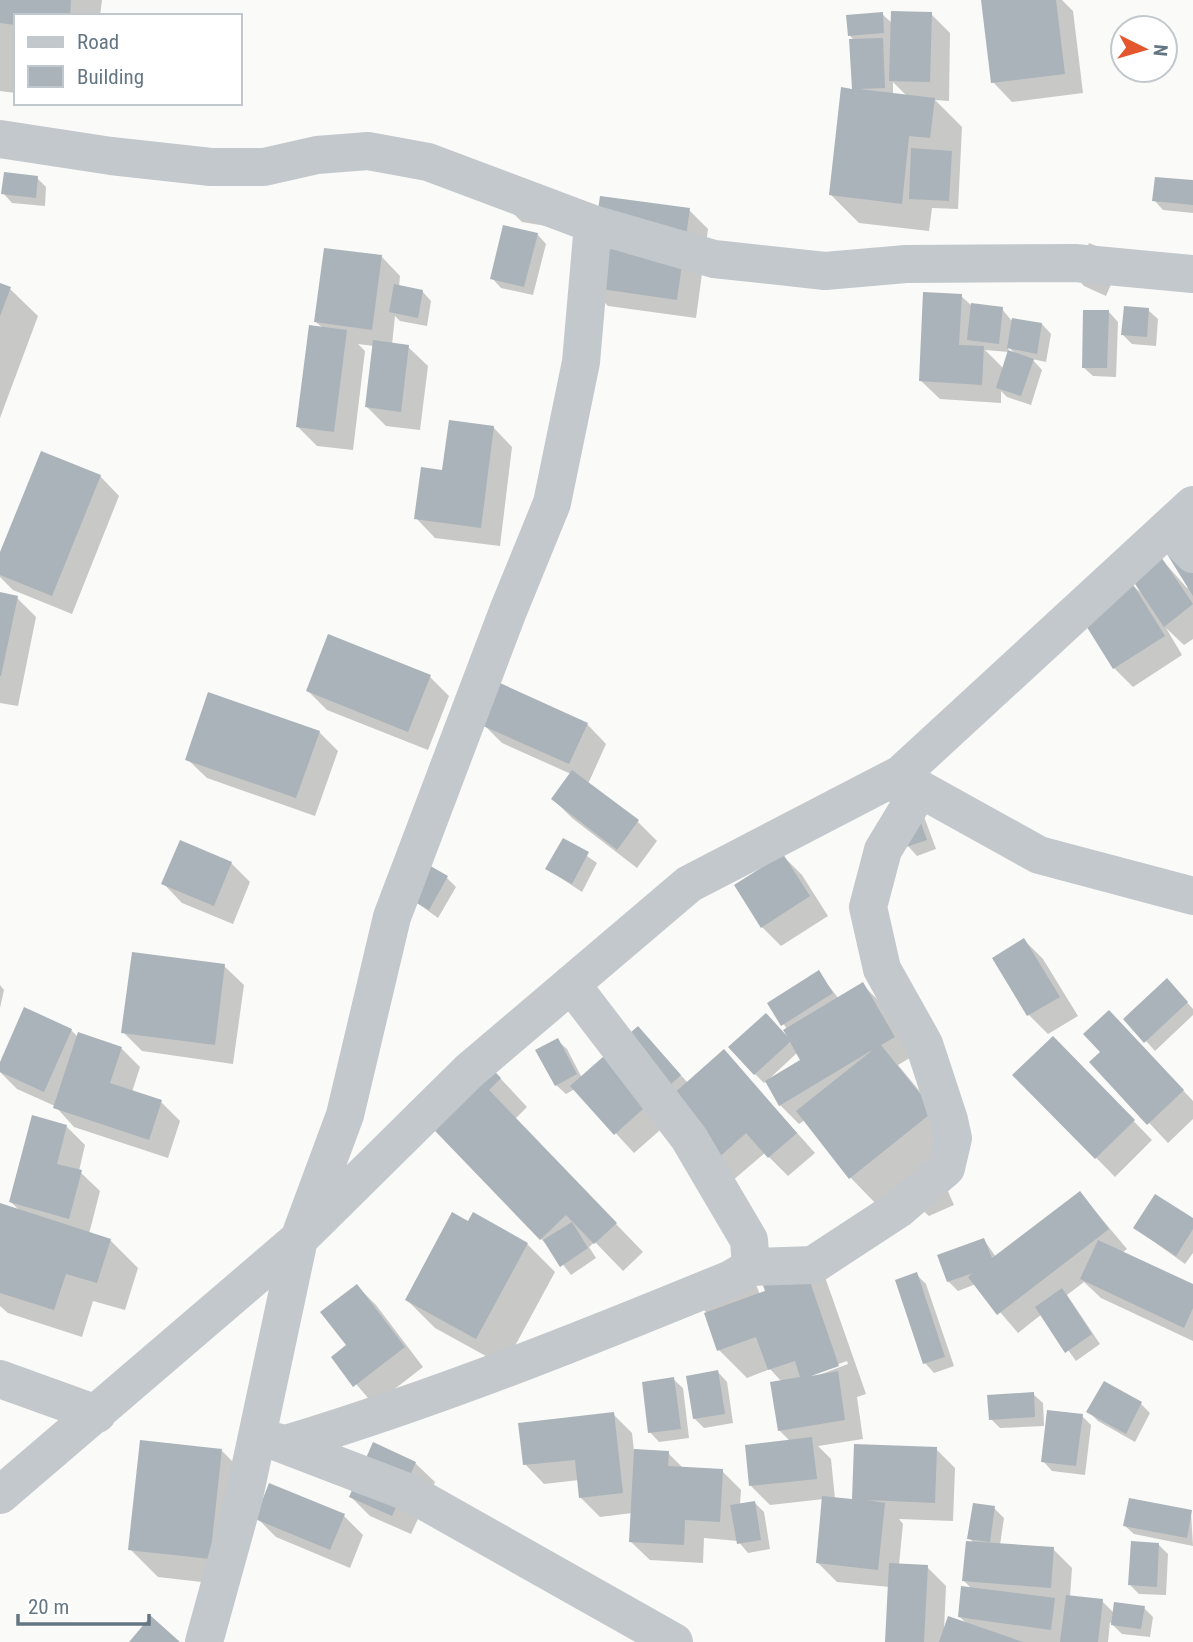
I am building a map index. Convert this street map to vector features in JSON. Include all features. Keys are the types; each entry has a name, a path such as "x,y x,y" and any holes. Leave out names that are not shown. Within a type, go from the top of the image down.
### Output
{"street":[{"path":"0,139 111,156 211,167 264,167 317,155 368,151 428,162 593,224 715,258 825,271 906,264 1076,262 1193,274"},
{"path":"204,1642 244,1497 270,1441 299,1239 345,1115 392,917 446,782 508,611 552,503 581,362 593,224"},
{"path":"0,1494 299,1239 469,1070 689,884 911,782 1185,529"},
{"path":"270,1441 387,1413 463,1382 544,1355 732,1279 751,1266 813,1265 900,1209 946,1167 953,1138 949,1120 924,1044 882,969 868,907 883,850 911,782"},
{"path":"911,782 1039,855 1193,896"},
{"path":"571,984 689,1138 749,1240 751,1266"},
{"path":"0,1379 97,1414"},
{"path":"270,1441 410,1493 674,1642"}],"building":[{"path":"0,0 71,0 70,14 14,14 14,25 0,23"},
{"path":"981,0 1056,0 1065,74 991,83"},
{"path":"891,11 932,12 930,82 889,81"},
{"path":"883,12 884,33 848,36 846,15"},
{"path":"883,38 885,88 859,89 935,98 930,138 909,136 902,204 829,195 841,87 852,89 849,39"},
{"path":"911,148 952,151 949,201 909,199"},
{"path":"4,172 38,176 36,198 1,194"},
{"path":"1155,177 1193,180 1193,205 1152,201"},
{"path":"600,196 690,208 677,300 587,287"},
{"path":"503,225 538,233 524,287 490,279"},
{"path":"324,248 382,255 372,330 314,322"},
{"path":"0,283 11,287 0,316"},
{"path":"394,284 423,290 418,318 389,312"},
{"path":"923,292 962,294 959,345 984,346 982,385 919,381"},
{"path":"971,303 1003,307 999,344 967,340"},
{"path":"1124,306 1149,308 1147,337 1121,335"},
{"path":"1083,310 1109,310 1107,368 1082,368"},
{"path":"1012,318 1042,323 1037,354 1007,348"},
{"path":"309,325 347,330 334,432 296,427"},
{"path":"373,340 409,345 401,412 365,407"},
{"path":"1008,350 1034,359 1021,396 996,388"},
{"path":"449,420 494,426 481,528 414,519 421,467 442,470"},
{"path":"41,451 101,475 52,596 0,575 0,552"},
{"path":"1193,527 1193,596 1162,546"},
{"path":"1157,551 1193,604 1164,627 1127,572"},
{"path":"1132,583 1165,636 1113,669 1080,616"},
{"path":"0,592 18,596 1,676 0,676"},
{"path":"328,634 431,675 408,732 306,691"},
{"path":"500,683 588,723 569,764 481,725"},
{"path":"208,692 320,731 296,798 185,760"},
{"path":"572,770 639,820 617,850 551,799"},
{"path":"910,792 927,840 906,847 889,800"},
{"path":"563,838 589,852 572,884 545,869"},
{"path":"180,840 232,862 214,906 161,884"},
{"path":"783,854 810,896 761,928 734,885"},
{"path":"425,863 448,876 429,910 406,897"},
{"path":"1024,938 1060,997 1027,1016 992,958"},
{"path":"132,952 225,964 215,1045 121,1033"},
{"path":"819,970 833,993 781,1026 767,1003"},
{"path":"1167,978 1188,1002 1144,1043 1123,1019"},
{"path":"863,982 895,1037 881,1045 934,1111 849,1179 796,1111 874,1049 779,1106 765,1081 800,1060 790,1042 754,1075 728,1047 766,1013 787,1036 783,1030"},
{"path":"24,1007 72,1029 44,1092 0,1072 0,1062"},
{"path":"1109,1010 1184,1090 1147,1125 1089,1062 1100,1052 1083,1034"},
{"path":"638,1026 681,1075 614,1135 570,1086"},
{"path":"78,1032 122,1047 110,1083 162,1100 149,1140 53,1108"},
{"path":"1053,1036 1135,1120 1095,1159 1012,1075"},
{"path":"558,1038 577,1074 555,1086 535,1050"},
{"path":"472,1048 501,1078 489,1090 617,1223 594,1244 566,1215 540,1240 412,1107"},
{"path":"724,1049 797,1133 768,1158 746,1133 705,1170 654,1111"},
{"path":"32,1115 67,1125 57,1164 82,1170 69,1219 9,1202"},
{"path":"1080,1191 1109,1229 997,1315 968,1277 973,1273 947,1282 937,1255 984,1238 992,1258"},
{"path":"1155,1194 1193,1218 1193,1229 1176,1256 1133,1228"},
{"path":"0,1203 111,1239 97,1283 66,1274 54,1310 0,1293"},
{"path":"452,1212 468,1221 473,1212 528,1243 476,1339 405,1300"},
{"path":"572,1222 588,1248 560,1267 543,1240"},
{"path":"1098,1240 1193,1284 1193,1308 1184,1328 1080,1279"},
{"path":"798,1247 839,1366 811,1376 838,1371 845,1420 778,1431 770,1382 800,1377 795,1361 768,1370 756,1337 717,1351 704,1313 765,1291 755,1263"},
{"path":"917,1272 945,1357 923,1364 895,1280"},
{"path":"357,1284 405,1347 353,1387 331,1357 346,1345 320,1312"},
{"path":"1062,1288 1092,1334 1065,1353 1035,1307"},
{"path":"718,1370 725,1414 693,1419 686,1376"},
{"path":"674,1377 681,1429 648,1433 642,1382"},
{"path":"1104,1381 1142,1402 1126,1434 1086,1412"},
{"path":"1034,1392 1035,1417 989,1420 987,1395"},
{"path":"1047,1410 1083,1414 1076,1466 1041,1462"},
{"path":"614,1412 623,1493 579,1498 575,1460 523,1465 518,1423"},
{"path":"812,1437 817,1479 749,1486 745,1445"},
{"path":"140,1440 222,1449 210,1559 128,1550"},
{"path":"373,1442 416,1462 392,1516 349,1497"},
{"path":"854,1444 937,1447 935,1503 867,1500 885,1503 878,1570 816,1563 822,1496 852,1499"},
{"path":"634,1449 669,1451 668,1466 723,1469 720,1522 685,1520 684,1545 629,1542"},
{"path":"269,1483 345,1514 330,1550 255,1519"},
{"path":"1129,1498 1192,1510 1187,1538 1123,1526"},
{"path":"755,1501 761,1540 737,1544 730,1505"},
{"path":"973,1503 995,1506 990,1542 967,1539"},
{"path":"966,1541 1054,1547 1051,1588 962,1581"},
{"path":"1131,1541 1159,1543 1157,1587 1128,1585"},
{"path":"889,1563 928,1565 924,1642 885,1642"},
{"path":"961,1586 1055,1598 1051,1630 958,1617"},
{"path":"1066,1595 1103,1599 1098,1642 1060,1642"},
{"path":"1114,1602 1145,1606 1141,1629 1111,1625"},
{"path":"151,1616 180,1642 129,1642"},
{"path":"948,1616 1023,1642 939,1642"}]}
